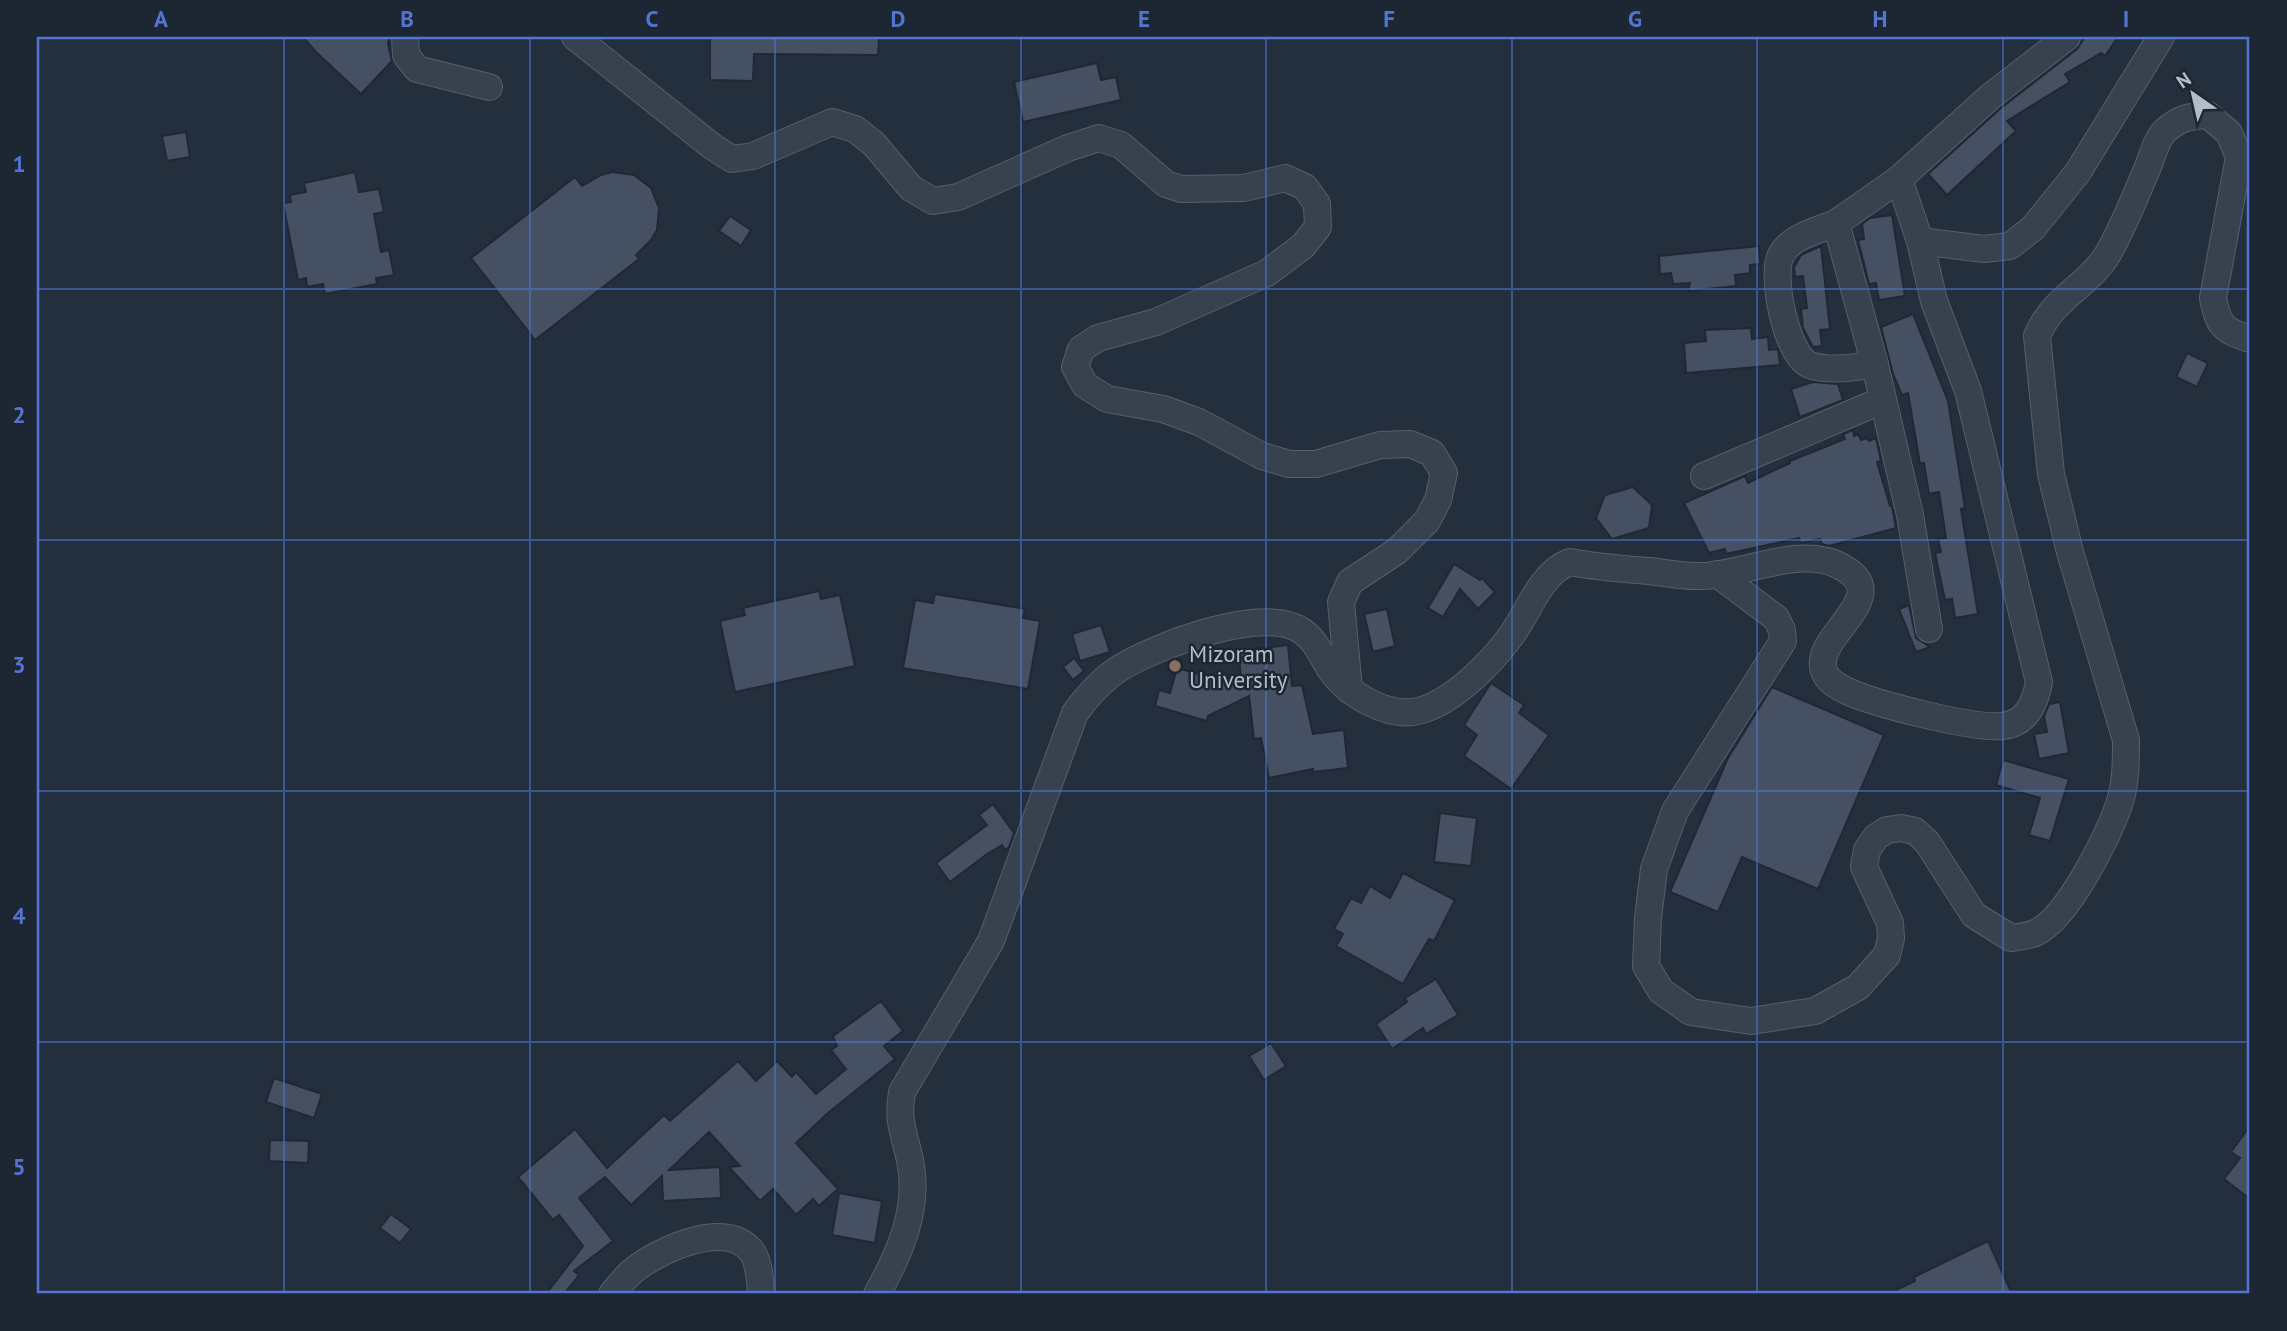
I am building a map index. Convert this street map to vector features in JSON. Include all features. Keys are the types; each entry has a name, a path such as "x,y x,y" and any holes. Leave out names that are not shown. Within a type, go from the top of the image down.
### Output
{"street":[{"path":"405,37 406,55 417,69 489,87"},
{"path":"575,37 713,147 732,159 753,156 832,122 855,129 874,144 911,188 933,201 958,197 1068,148 1099,138 1121,145 1166,184 1181,189 1244,187 1286,178 1305,187 1317,204 1318,227 1303,246 1267,273 1156,321 1098,338 1082,349 1075,367 1085,384 1107,399 1163,410 1199,422 1262,456 1289,464 1316,464 1380,445 1410,444 1432,453 1444,472 1438,500 1427,521 1397,551 1350,582 1341,602 1349,690"},
{"path":"1875,365 1840,368 1811,366 1800,359 1791,345 1785,322 1779,284 1779,257 1788,245 1802,236 1836,223 1899,179 1991,96 2067,37"},
{"path":"1920,242 1984,249 2010,246 2032,228 2078,172 2161,37"},
{"path":"1717,574 1776,618 1783,641 1675,811 1654,869 1646,966 1661,991 1691,1012 1751,1021 1815,1011 1858,986 1887,955 1891,939 1889,923 1864,867 1867,850 1876,837 1887,830 1901,828 1915,831 1927,842 1974,915 2011,938 2037,932 2063,910 2099,848 2119,804 2127,770 2126,740 2070,552 2052,474 2037,336 2043,321 2057,304 2087,278 2107,255 2163,132 2185,116 2208,115 2229,133 2239,157 2213,298 2217,315 2228,331 2250,338"},
{"path":"877,1294 898,1257 912,1204 913,1180 899,1111 902,1091 990,941 1075,713 1093,689 1119,669 1152,651 1192,635 1256,622 1281,624 1300,629 1317,646 1331,670 1349,690 1384,708 1407,713 1436,705 1485,667 1510,636 1545,582 1570,562 1695,576 1783,560 1808,559 1836,564 1858,580 1861,589 1857,604 1823,655 1824,671 1834,684 1849,692 1906,709 1988,727 2011,725 2026,716 2036,701 2039,682 1968,391 1934,301 1920,242 1899,179"},
{"path":"1836,223 1875,365 1910,515 1928,629"},
{"path":"1704,476 1883,400"},
{"path":"612,1294 635,1269 665,1252 699,1238 717,1237 746,1246 752,1252 757,1262 761,1294"}],"building":[{"path":"303,37 389,37 392,61 361,94"},
{"path":"710,37 879,37 878,55 754,54 753,81 710,80"},
{"path":"2085,37 2118,37 2105,56 2101,53 2065,74 2070,82 2007,121 2016,131 1947,195 1928,174 2001,108 2077,49"},
{"path":"1097,63 1101,80 1116,77 1121,100 1023,122 1014,82"},
{"path":"186,132 190,157 167,161 162,136"},
{"path":"355,172 359,192 379,189 384,212 374,214 381,252 389,250 394,275 376,278 377,284 325,294 323,284 307,287 306,278 298,280 283,203 291,202 290,195 306,192 304,183"},
{"path":"612,172 634,175 651,188 659,208 657,230 636,255 639,259 535,340 471,258 575,177 582,186"},
{"path":"1892,215 1905,296 1879,300 1876,283 1869,284 1858,240 1864,239 1862,224 1870,218"},
{"path":"730,216 751,230 741,246 719,231"},
{"path":"1759,246 1760,264 1750,265 1750,273 1735,275 1736,286 1688,291 1690,283 1673,284 1671,273 1660,274 1659,256"},
{"path":"1821,246 1830,329 1820,330 1822,346 1813,347 1803,328 1801,309 1807,308 1803,276 1795,277 1794,267 1801,255"},
{"path":"1913,314 1948,401 1965,508 1961,509 1978,614 1955,618 1952,599 1945,600 1935,553 1941,552 1938,539 1946,538 1939,492 1929,494 1924,463 1920,464 1908,393 1902,395 1893,374 1881,327"},
{"path":"1751,328 1752,339 1768,337 1769,350 1778,349 1780,365 1686,373 1684,343 1706,341 1705,330"},
{"path":"2187,353 2208,363 2197,387 2176,377"},
{"path":"1813,382 1838,384 1843,400 1800,417 1791,389"},
{"path":"1853,430 1854,436 1858,434 1861,440 1876,438 1881,461 1877,462 1892,506 1896,528 1829,546 1822,544 1820,539 1801,543 1799,538 1726,554 1725,549 1709,553 1684,503 1745,476 1748,483 1790,461 1845,439 1843,434"},
{"path":"1633,487 1652,505 1649,528 1612,539 1596,518 1605,495"},
{"path":"1454,564 1480,580 1482,578 1495,592 1478,609 1460,589 1443,617 1428,608"},
{"path":"819,591 821,599 840,595 855,666 735,692 720,621 745,615 743,608"},
{"path":"935,594 1025,609 1023,618 1040,621 1028,689 903,668 915,600 933,603"},
{"path":"1909,605 1916,638 1930,647 1916,652 1899,609"},
{"path":"1387,609 1395,646 1373,652 1364,614"},
{"path":"1101,625 1110,652 1080,661 1072,634"},
{"path":"1288,645 1292,686 1302,685 1313,734 1344,730 1348,768 1313,772 1313,769 1269,778 1261,738 1254,739 1249,696 1208,716 1207,721 1155,706 1159,690 1170,693 1177,668 1242,686 1238,651"},
{"path":"1074,658 1084,671 1073,680 1063,667"},
{"path":"1491,683 1524,705 1519,713 1549,735 1511,789 1464,756 1477,735 1464,725"},
{"path":"1772,687 1884,735 1818,889 1742,857 1718,912 1670,892 1728,758"},
{"path":"2060,702 2069,753 2039,759 2034,734 2047,732 2044,716 2049,704"},
{"path":"2003,760 2069,779 2050,841 2029,835 2040,798 1996,785"},
{"path":"993,804 1014,833 1009,847 1005,850 1002,845 950,882 936,863 987,825 979,815"},
{"path":"1440,813 1477,818 1471,866 1434,862"},
{"path":"1403,873 1455,900 1434,941 1429,939 1403,984 1336,946 1343,934 1334,929 1351,898 1361,903 1370,886 1390,898"},
{"path":"1436,979 1458,1015 1426,1034 1423,1028 1392,1049 1376,1024 1407,1002 1405,998"},
{"path":"881,1001 903,1031 884,1046 895,1059 828,1113 796,1143 838,1189 819,1206 813,1199 796,1215 773,1189 760,1201 729,1167 740,1166 709,1132 669,1170 720,1167 721,1198 663,1201 662,1176 631,1205 605,1177 579,1198 613,1241 574,1271 579,1275 564,1294 546,1294 583,1246 559,1215 553,1220 518,1177 575,1129 607,1168 664,1115 670,1121 738,1061 756,1081 777,1061 792,1077 796,1072 816,1094 846,1069 831,1050 837,1046 833,1036"},
{"path":"1271,1043 1286,1066 1264,1080 1249,1056"},
{"path":"274,1078 322,1094 314,1118 266,1102"},
{"path":"2250,1126 2250,1199 2224,1179 2240,1158 2231,1152"},
{"path":"270,1140 309,1141 308,1163 269,1161"},
{"path":"839,1193 882,1201 875,1243 832,1235"},
{"path":"391,1214 411,1229 400,1243 380,1228"},
{"path":"1988,1241 2012,1294 1888,1294 1915,1281 1914,1277"}],"place":[{"name":"Mizoram University","path":"1175,666"}]}
